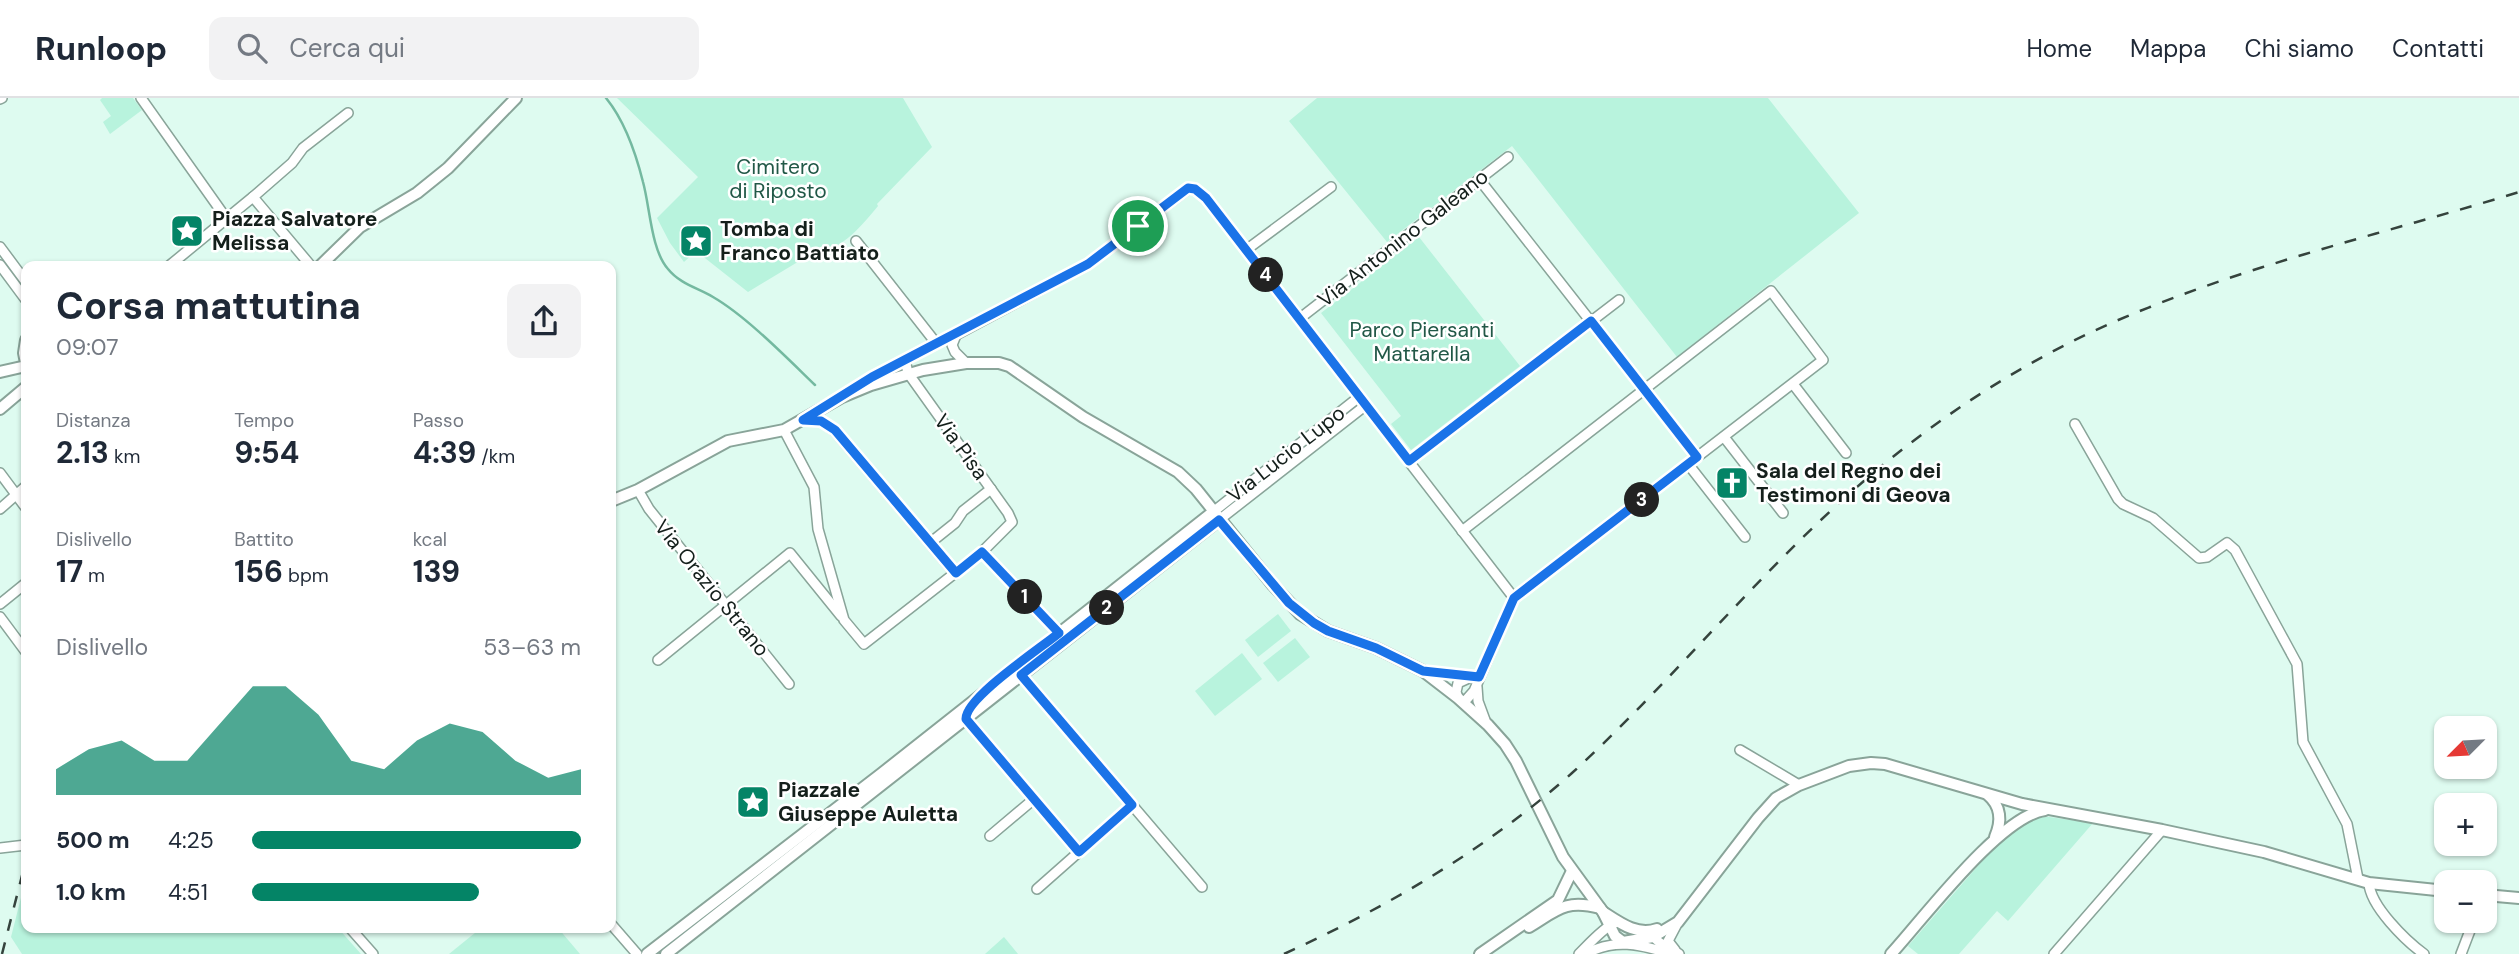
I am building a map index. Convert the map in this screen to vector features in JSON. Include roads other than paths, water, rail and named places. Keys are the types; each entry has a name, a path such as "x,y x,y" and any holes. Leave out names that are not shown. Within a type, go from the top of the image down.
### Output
{"street":[{"path":"141,98 226,218"},
{"path":"325,261 360,227 417,193 448,168 516,98"},
{"path":"175,261 253,198 292,163 303,148 348,113"},
{"name":"Via Antonino Galeano","path":"1299,319 1508,157"},
{"path":"1479,178 1697,457"},
{"path":"1246,250 1331,187"},
{"path":"616,498 638,490 729,441 784,429 803,420 872,377 1088,264 1188,188 1201,192 1514,598"},
{"path":"253,198 307,261"},
{"path":"856,241 936,343"},
{"path":"0,247 21,275"},
{"path":"0,265 21,293"},
{"path":"1460,699 1471,696 1514,598 1824,360 1771,291 1462,530"},
{"path":"1409,461 1619,300"},
{"path":"956,335 952,345 966,363"},
{"path":"905,360 908,373"},
{"path":"842,397 908,373 966,363 999,362 1020,372 1083,417 1178,472 1196,489 1300,614 1328,631 1376,648 1423,671 1460,699 1488,725 1516,761 1553,838 1572,871 1601,910 1614,924 1650,934 1675,953"},
{"path":"0,372 21,366"},
{"name":"Via Pisa","path":"908,373 1008,513 1012,523 982,552"},
{"path":"1793,384 1846,453"},
{"path":"0,409 21,392"},
{"name":"Via Lucio Lupo","path":"1216,516 1359,397"},
{"name":"Via Lucio Lupo","path":"1216,516 1366,405"},
{"path":"803,420 821,421 835,430 956,573"},
{"path":"2075,424 2123,504 2153,518 2199,558 2207,557 2227,543 2235,550 2297,664 2302,742 2347,824 2363,881 2397,931 2424,954"},
{"path":"784,429 814,487 818,529 844,620"},
{"path":"1724,436 1783,513"},
{"path":"1688,464 1745,537"},
{"path":"0,473 21,502"},
{"path":"930,543 956,523 962,511 991,489"},
{"path":"0,509 21,490"},
{"name":"Via Orazio Strano","path":"638,490 649,509 789,684"},
{"path":"666,954 966,719 1018,671 1216,516"},
{"path":"658,660 790,553 864,644 982,552 1063,636"},
{"path":"0,604 21,587"},
{"path":"0,617 21,645"},
{"path":"647,954 977,697 1018,671"},
{"path":"1018,671 1202,887"},
{"path":"1423,671 1476,680"},
{"path":"1460,699 1456,692 1458,683 1476,680"},
{"path":"1476,680 1478,701 1488,725"},
{"path":"977,697 967,710 966,719 1079,852"},
{"path":"1740,750 1799,785"},
{"path":"1675,953 1668,941 1678,922 1768,805 1799,785 1849,766 1871,763 1885,764 2017,803 2264,852 2363,881 2434,890"},
{"path":"1987,795 1997,806 2004,824"},
{"path":"990,836 1034,799"},
{"path":"1891,954 2004,824 2021,812 2017,803"},
{"path":"1037,888 1132,805"},
{"path":"2004,824 2037,811 2050,809"},
{"path":"2054,954 2162,830"},
{"path":"0,848 21,846"},
{"path":"1566,900 1572,871"},
{"path":"1483,952 1566,900 1570,891 1584,888"},
{"path":"2497,896 2519,898"},
{"path":"1566,900 1601,910"},
{"path":"1650,934 1687,910"},
{"path":"1586,954 1604,945 1650,934 1678,922"},
{"path":"1614,924 1615,936 1623,942 1675,953"},
{"path":"1579,954 1614,924"},
{"path":"616,930 636,954"},
{"path":"354,933 373,954"},
{"path":"2461,954 2469,933"}],"waterway":[{"path":"606,98 624,127 633,149 643,182 654,240 662,261 684,282 739,315 815,385"}],"railway":[{"path":"1284,954 1361,917 1435,874 1506,827 1539,801 1615,732 1822,519 1912,442 1997,383 2087,334 2195,290 2519,192"},
{"path":"2,954 21,880"}],"place":[{"name":"Piazza Salvatore Melissa","path":"187,231"},
{"name":"Tomba di Franco Battiato","path":"696,241"},
{"name":"Sala del Regno dei Testimoni di Geova","path":"1732,483"},
{"name":"Piazzale Giuseppe Auletta","path":"753,802"}],"park label":[{"name":"Cimitero di Riposto","path":"778,179"},
{"name":"Parco Piersanti Mattarella","path":"1422,342"}]}
